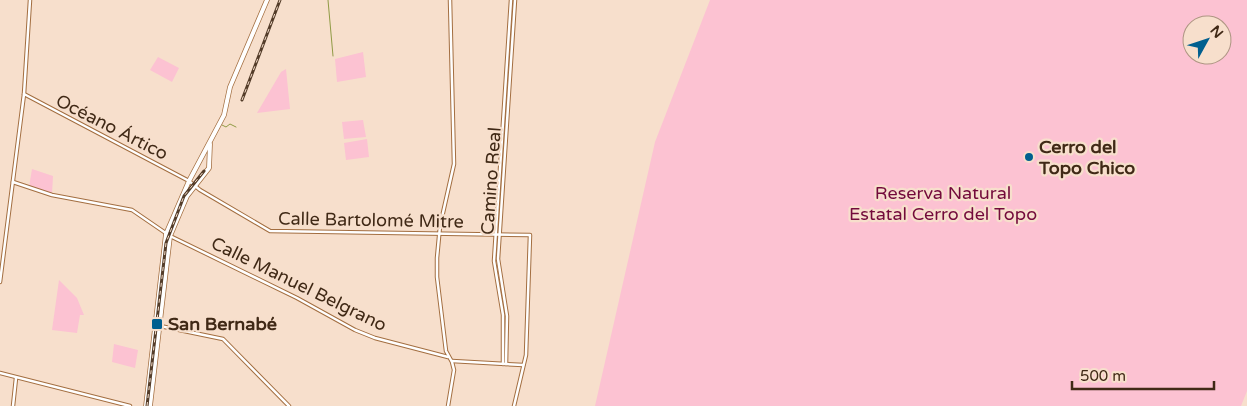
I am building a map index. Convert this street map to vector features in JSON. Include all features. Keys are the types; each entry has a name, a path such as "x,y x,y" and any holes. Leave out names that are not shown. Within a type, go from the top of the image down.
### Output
{"main road":[{"path":"146,406 168,235 190,181 224,115 230,88 267,0"},
{"path":"150,406 160,326 168,235 187,196 209,166 211,140"},
{"path":"199,180 198,187 200,190"}],"street":[{"path":"0,282 24,94 30,0"},
{"path":"448,406 454,375 452,361 448,357 437,277 439,233 454,164 450,0"},
{"name":"Camino Real","path":"505,364 508,321 498,259 497,234 511,0"},
{"name":"Camino Real","path":"497,234 515,0"},
{"name":"Océano Ártico","path":"24,94 190,181"},
{"name":"Calle Bartolomé Mitre","path":"190,181 200,190 270,231 530,235 526,355 523,365"},
{"name":"Calle Manuel Belgrano","path":"13,182 52,195 130,210 168,235 366,335 448,357"},
{"path":"160,326 223,339 289,406"},
{"path":"452,361 523,365 514,406"},
{"path":"0,373 130,406"},
{"path":"13,406 16,377"}],"green space":[{"name":"Reserva Natural Estatal Cerro del Topo","path":"710,0 1247,0 1247,391 1241,406 595,406 655,142"},
{"path":"363,52 366,77 337,82 335,59"},
{"path":"158,57 179,68 172,82 150,70"},
{"path":"286,69 290,109 257,113 281,72"},
{"path":"363,120 366,137 344,139 342,122"},
{"path":"367,139 369,157 346,160 344,143"},
{"path":"32,169 53,176 52,194 29,187"},
{"path":"59,280 77,298 84,315 80,315 77,333 52,330"},
{"path":"114,344 138,350 135,368 112,362"}],"waterway":[{"path":"328,0 333,56"},
{"path":"222,125 226,127 230,124 236,127"}],"railway":[{"path":"242,100 280,0"},
{"path":"147,406 166,243 184,196 204,171"}],"place":[{"name":"Cerro del Topo Chico","path":"1029,157"},
{"name":"San Bernabé","path":"157,324"}]}
